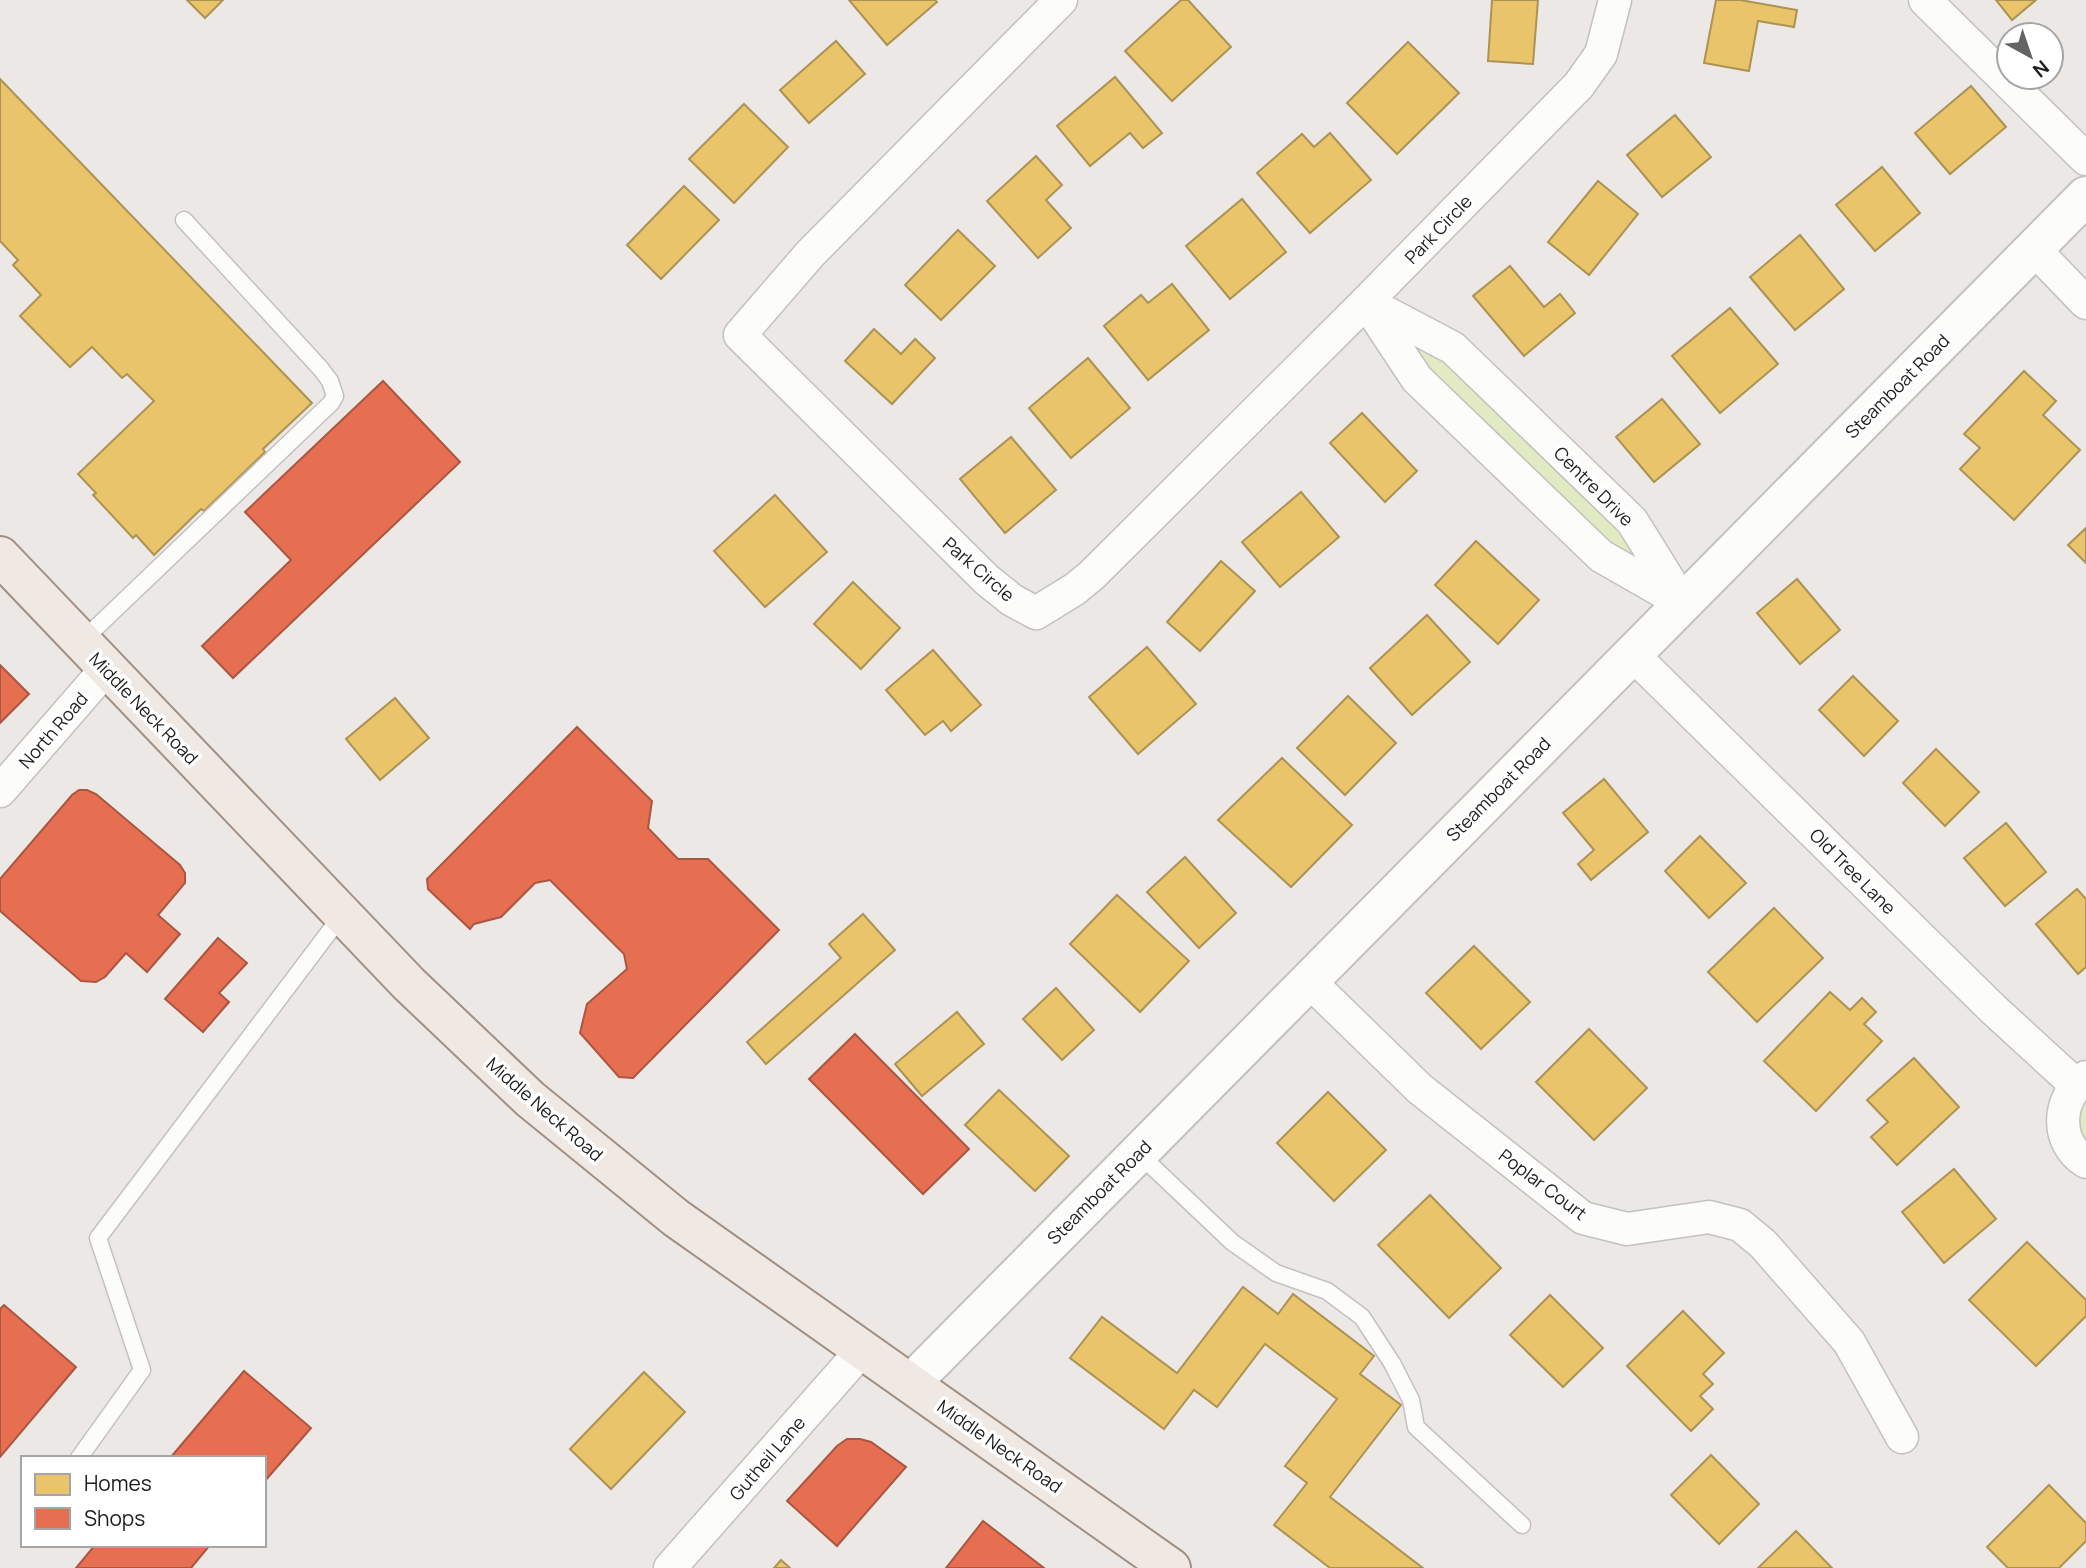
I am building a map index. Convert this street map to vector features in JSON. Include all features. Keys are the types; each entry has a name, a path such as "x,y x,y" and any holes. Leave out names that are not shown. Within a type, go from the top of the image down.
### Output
{"main road":[{"name":"Middle Neck Road","path":"0,556 409,984 520,1089 676,1219 1171,1568"}],"street":[{"name":"Park Circle","path":"1061,0 810,254 740,335 977,571 1012,600 1036,613 1075,589 1102,566 1579,85 1601,54 1615,0"},
{"path":"1926,0 2086,159"},
{"name":"Steamboat Road","path":"911,1383 2086,196"},
{"path":"2034,249 2086,303"},
{"path":"1366,302 1417,379 1601,556 1683,603"},
{"name":"Centre Drive","path":"1366,302 1452,348 1632,521 1683,603"},
{"name":"Old Tree Lane","path":"1632,653 1993,1009 2081,1081 2067,1098 2063,1130 2069,1145 2086,1162"},
{"name":"North Road","path":"0,791 93,655"},
{"name":"Poplar Court","path":"1308,980 1420,1089 1583,1218 1627,1229 1709,1217 1740,1225 1763,1244 1849,1342 1902,1437"},
{"name":"Gutheil Lane","path":"670,1568 863,1349"}],"lane":[{"path":"93,655 335,396 330,381 321,369 184,220"},
{"path":"80,1456 142,1370 98,1238 342,915"},
{"path":"1138,1153 1232,1241 1276,1273 1327,1291 1362,1317 1392,1363 1411,1400 1416,1427 1522,1525"}],"green space":[{"path":"1387,322 1448,357 1625,531 1658,580 1607,550 1422,373"},
{"path":"2086,1090 2086,1152 2080,1145 2076,1104"}],"building: Homes":[{"path":"187,0 223,0 205,18"},
{"path":"849,0 935,0 937,2 887,45"},
{"path":"1181,0 1188,0 1231,47 1172,101 1125,51"},
{"path":"1492,0 1538,0 1533,64 1488,61"},
{"path":"1716,0 1740,0 1797,10 1794,27 1758,21 1749,71 1704,63"},
{"path":"1996,0 2036,0 2012,20"},
{"path":"836,41 865,74 809,123 780,90"},
{"path":"1408,42 1459,93 1397,154 1347,103"},
{"path":"1115,77 1162,133 1143,148 1130,133 1090,166 1057,126"},
{"path":"0,79 312,403 263,449 265,452 204,511 201,509 154,555 136,535 133,538 93,495 96,493 78,474 154,401 127,374 122,378 92,347 70,367 20,316 41,295 13,265 18,260 0,241"},
{"path":"1971,86 2006,127 1950,174 1915,133"},
{"path":"744,104 788,147 734,203 689,159"},
{"path":"1675,115 1711,157 1662,197 1627,155"},
{"path":"1330,133 1371,180 1310,233 1257,173 1302,134 1314,147"},
{"path":"1036,156 1062,185 1046,200 1071,228 1038,258 987,201"},
{"path":"1882,167 1920,213 1875,251 1836,205"},
{"path":"1598,181 1638,214 1589,275 1548,242"},
{"path":"684,186 719,220 661,279 627,245"},
{"path":"1242,199 1286,252 1230,299 1186,246"},
{"path":"958,230 995,266 941,320 905,285"},
{"path":"1800,235 1844,289 1795,330 1750,277"},
{"path":"1510,266 1544,307 1560,294 1575,313 1524,356 1473,296"},
{"path":"1172,284 1209,330 1148,380 1104,326 1141,295 1148,303"},
{"path":"1730,308 1778,364 1720,413 1672,356"},
{"path":"874,329 901,354 915,339 935,358 892,404 845,361"},
{"path":"1088,358 1130,408 1071,458 1029,408"},
{"path":"2024,371 2056,401 2043,415 2080,450 2014,520 1960,469 1980,448 1964,434"},
{"path":"1662,399 1700,444 1654,482 1616,437"},
{"path":"1362,413 1417,471 1385,502 1330,443"},
{"path":"1011,437 1056,490 1005,533 960,479"},
{"path":"1301,492 1339,537 1280,587 1242,542"},
{"path":"775,495 827,552 765,607 714,551"},
{"path":"2086,528 2086,563 2068,545"},
{"path":"1476,541 1539,600 1498,644 1435,585"},
{"path":"1221,561 1255,591 1200,651 1167,622"},
{"path":"1797,579 1840,630 1800,664 1757,613"},
{"path":"853,582 900,628 861,669 814,624"},
{"path":"1427,615 1470,662 1412,715 1370,668"},
{"path":"1147,647 1196,704 1138,754 1089,697"},
{"path":"933,650 981,705 951,731 943,721 925,735 886,690"},
{"path":"1853,676 1898,721 1864,756 1819,710"},
{"path":"1348,696 1396,743 1345,795 1297,748"},
{"path":"395,698 429,738 380,780 346,739"},
{"path":"1936,749 1979,792 1945,826 1903,783"},
{"path":"1282,758 1352,825 1291,887 1218,820"},
{"path":"1604,779 1648,832 1591,880 1578,864 1594,850 1563,813"},
{"path":"2006,823 2046,872 2005,906 1964,858"},
{"path":"1700,836 1746,883 1709,918 1665,871"},
{"path":"1185,857 1236,913 1199,948 1147,892"},
{"path":"2077,889 2086,899 2086,967 2078,974 2036,924"},
{"path":"1117,895 1189,961 1140,1012 1070,944"},
{"path":"1774,908 1823,958 1757,1022 1708,972"},
{"path":"863,914 895,950 766,1064 747,1042 841,958 829,944"},
{"path":"1474,946 1530,1002 1481,1049 1426,993"},
{"path":"1056,988 1094,1030 1062,1060 1023,1019"},
{"path":"1830,992 1850,1010 1862,998 1876,1012 1864,1024 1882,1041 1816,1111 1764,1061"},
{"path":"957,1012 984,1044 922,1096 895,1064"},
{"path":"1589,1029 1647,1088 1594,1140 1536,1082"},
{"path":"1914,1058 1959,1107 1897,1165 1871,1137 1888,1122 1867,1100"},
{"path":"999,1090 1069,1156 1035,1191 965,1125"},
{"path":"1328,1092 1386,1150 1334,1201 1277,1143"},
{"path":"1954,1169 1996,1219 1944,1263 1902,1212"},
{"path":"1430,1195 1501,1268 1449,1318 1378,1245"},
{"path":"2027,1242 2086,1300 2086,1316 2036,1366 1969,1300"},
{"path":"1243,1287 1278,1314 1293,1294 1374,1356 1360,1374 1401,1405 1330,1497 1423,1568 1330,1568 1274,1525 1307,1483 1285,1466 1337,1399 1265,1344 1217,1407 1194,1390 1164,1429 1070,1358 1102,1317 1177,1373"},
{"path":"1550,1295 1603,1348 1563,1387 1510,1335"},
{"path":"1683,1311 1724,1353 1703,1374 1713,1384 1700,1396 1713,1409 1691,1431 1627,1366"},
{"path":"644,1372 685,1412 611,1489 570,1449"},
{"path":"1711,1455 1759,1504 1719,1544 1671,1495"},
{"path":"2049,1485 2086,1523 2086,1541 2059,1568 2008,1568 1987,1547"},
{"path":"1796,1531 1832,1568 1758,1568"},
{"path":"781,1560 790,1568 774,1568"}],"building: Shops":[{"path":"383,381 460,462 233,678 202,646 291,560 245,512"},
{"path":"0,665 29,694 0,723"},
{"path":"577,727 652,801 648,828 678,859 708,859 779,930 633,1078 619,1077 580,1033 587,1004 627,969 624,954 550,880 535,883 501,917 474,924 470,929 428,889 427,879"},
{"path":"79,790 96,794 180,865 185,873 185,883 158,915 180,934 147,972 126,953 105,977 96,982 81,981 0,911 0,879"},
{"path":"218,938 247,963 219,993 229,1002 203,1032 165,999"},
{"path":"855,1034 969,1149 923,1194 809,1079"},
{"path":"4,1305 76,1367 0,1457 0,1309"},
{"path":"244,1371 311,1428 266,1480 266,1456 172,1456"},
{"path":"847,1439 871,1442 906,1467 837,1546 787,1501 837,1446"},
{"path":"983,1521 1044,1568 946,1568"},
{"path":"93,1547 208,1547 191,1568 76,1568"}]}
